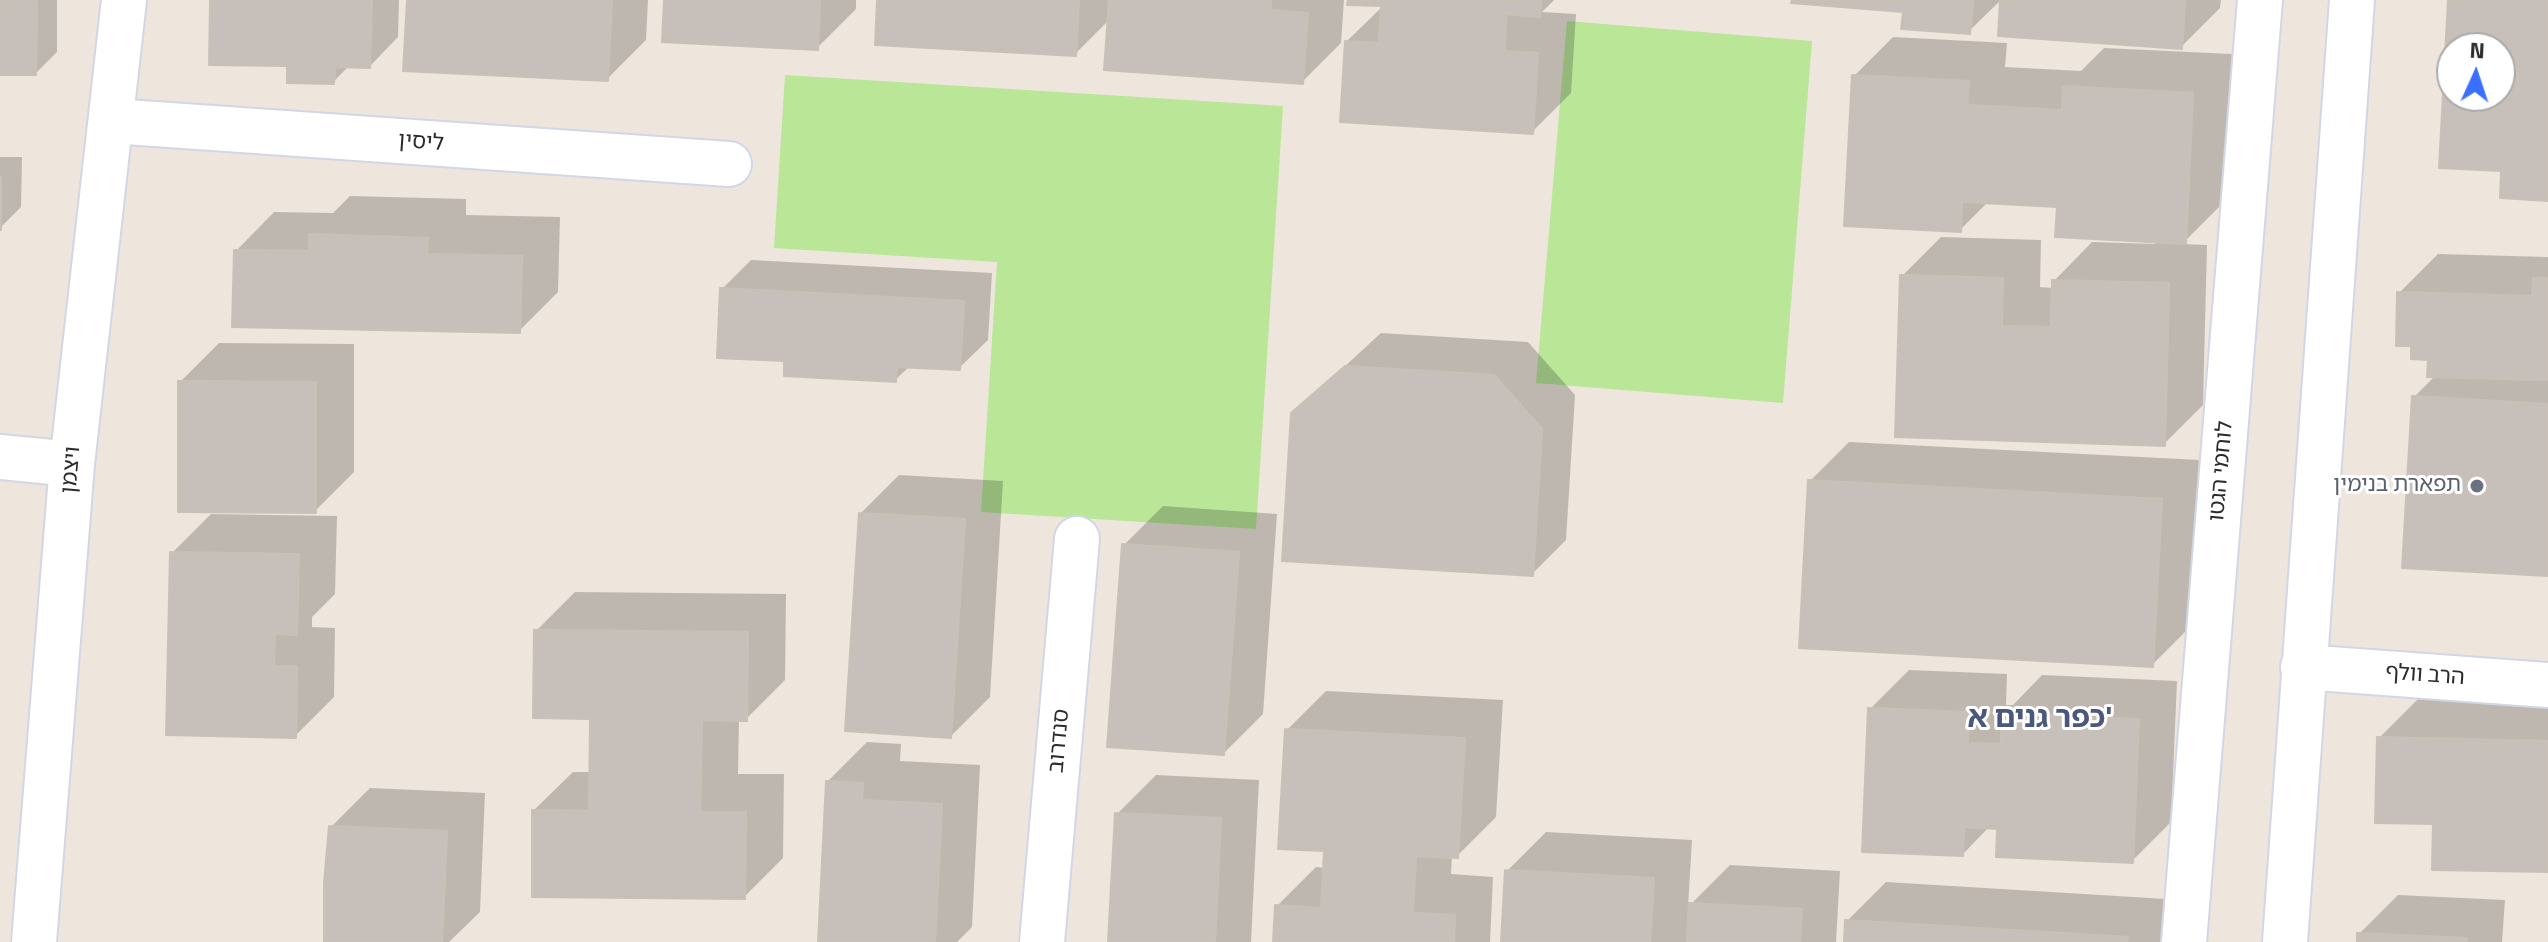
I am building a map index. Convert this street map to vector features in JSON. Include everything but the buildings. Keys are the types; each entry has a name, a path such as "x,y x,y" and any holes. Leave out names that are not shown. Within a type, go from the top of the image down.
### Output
{"street":[{"name":"ויצמן","path":"34,942 72,464 124,0"},
{"name":"לוחמי הגטו","path":"2184,942 2260,0"},
{"path":"2285,942 2352,0"},
{"name":"ליסין","path":"112,121 729,164"},
{"path":"0,457 72,464"},
{"name":"סנדרוב","path":"1042,942 1077,539"},
{"name":"הרב וולף","path":"2303,667 2548,685"}],"green space":[{"path":"1567,21 1812,41 1783,403 1536,383"},
{"path":"785,75 1283,106 1256,529 981,512 997,262 774,248"}],"place":[{"name":"תפארת בנימין","path":"2477,486"}],"district":[{"name":"כפר גנים א'","path":"2040,720"}]}
